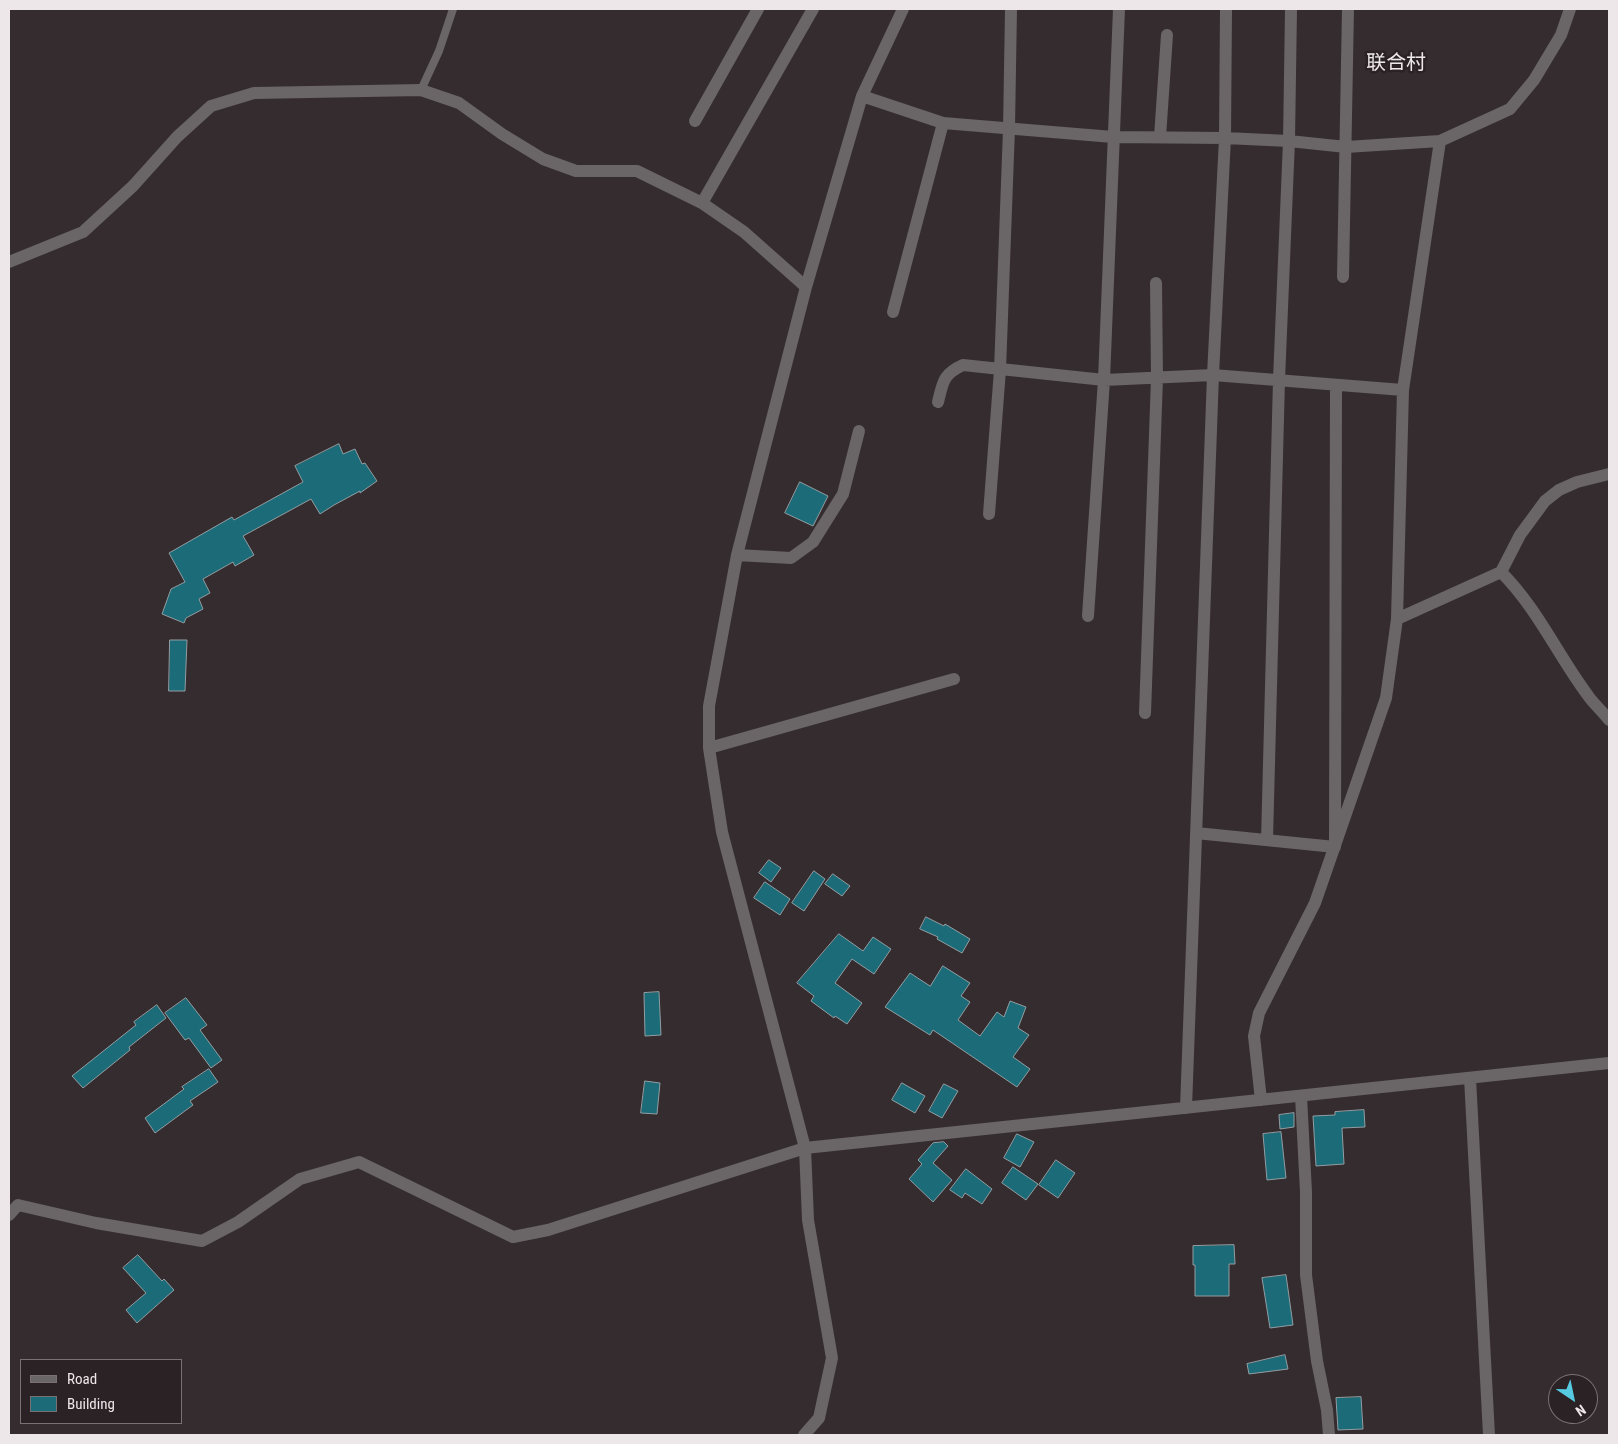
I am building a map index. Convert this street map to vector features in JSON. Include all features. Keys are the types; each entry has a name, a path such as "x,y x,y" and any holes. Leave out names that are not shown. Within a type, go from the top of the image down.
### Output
{"street":[{"path":"695,121 758,9"},
{"path":"702,203 813,9"},
{"path":"804,1435 818,1418 832,1358 808,1220 805,1148 722,832 709,748 709,706 737,555 806,286 862,96 903,9"},
{"path":"989,514 1000,370 1009,129 1011,9"},
{"path":"1088,616 1104,380 1119,9"},
{"path":"1186,1108 1213,375 1225,138 1226,9"},
{"path":"1268,840 1279,380 1289,141 1291,9"},
{"path":"1343,277 1348,9"},
{"path":"862,96 943,123 1009,129 1113,137 1225,138 1289,141 1346,147 1440,141 1510,109 1534,80 1561,35 1570,9"},
{"path":"1160,137 1167,35"},
{"path":"9,262 83,232 133,186 177,137 211,106 254,93 421,90 459,102 502,134 543,159 576,171 637,172 702,203 744,232 806,286"},
{"path":"893,312 943,123"},
{"path":"1261,1100 1254,1036 1259,1014 1315,902 1386,698 1396,619 1403,390 1440,141"},
{"path":"1145,713 1157,378 1156,283"},
{"path":"938,402 943,379 953,369 963,365 1104,380 1213,375 1403,390"},
{"path":"1335,847 1336,385"},
{"path":"737,555 792,558 813,542 843,494 859,431"},
{"path":"1396,619 1501,572 1520,535 1545,501 1558,490 1577,482 1609,474"},
{"path":"1501,572 1514,585 1534,611 1589,696 1609,720"},
{"path":"709,748 954,679"},
{"path":"1196,833 1335,847"},
{"path":"9,1216 18,1205 96,1223 202,1241 238,1222 300,1179 359,1162 513,1237 548,1230 805,1148 1609,1063"},
{"path":"1470,1078 1489,1435"},
{"path":"1301,1096 1306,1210 1306,1276 1317,1361 1327,1410 1329,1435"}],"lane":[{"path":"421,90 439,51 453,9"}],"building":[{"path":"339,444 343,454 355,449 362,464 365,463 377,481 360,493 360,491 320,514 311,499 243,536 254,555 235,566 233,562 203,579 210,593 199,599 203,609 186,618 184,623 162,614 171,589 185,582 169,553 232,517 234,520 303,482 295,466"},
{"path":"800,482 828,496 813,526 785,513"},
{"path":"170,640 187,640 185,691 169,691"},
{"path":"769,860 781,868 771,882 759,873"},
{"path":"814,871 825,879 804,911 792,903"},
{"path":"833,874 850,886 842,896 825,884"},
{"path":"765,882 790,899 780,915 754,898"},
{"path":"926,917 944,926 945,924 970,939 962,953 937,939 938,937 920,929"},
{"path":"839,934 863,951 873,937 891,949 874,974 852,959 835,983 862,1003 847,1024 835,1016 834,1018 811,1001 814,996 797,983"},
{"path":"943,966 970,983 961,996 970,1002 958,1020 980,1036 997,1012 1004,1017 1010,1001 1026,1007 1018,1028 1029,1035 1013,1057 1030,1069 1017,1087 933,1030 930,1035 885,1007 910,973 930,986"},
{"path":"659,992 661,1035 645,1036 644,993"},
{"path":"186,998 207,1025 200,1030 222,1060 211,1068 189,1038 185,1040 165,1013"},
{"path":"157,1005 166,1018 129,1047 130,1050 83,1088 72,1076 136,1025 134,1022"},
{"path":"209,1069 218,1082 190,1101 193,1105 155,1133 145,1118 184,1089 182,1087"},
{"path":"645,1081 660,1083 657,1114 641,1113"},
{"path":"902,1083 925,1096 915,1113 892,1100"},
{"path":"944,1084 958,1091 942,1118 929,1111"},
{"path":"1364,1110 1365,1127 1342,1128 1344,1164 1316,1166 1313,1116 1335,1115 1335,1112"},
{"path":"1294,1113 1294,1127 1280,1129 1279,1115"},
{"path":"1281,1132 1286,1178 1267,1180 1263,1134"},
{"path":"1017,1134 1034,1142 1020,1167 1004,1158"},
{"path":"944,1142 948,1146 933,1163 952,1180 933,1202 909,1179 922,1164 918,1160 933,1143"},
{"path":"1056,1160 1075,1173 1058,1198 1039,1185"},
{"path":"1013,1167 1038,1184 1026,1200 1002,1183"},
{"path":"966,1169 992,1189 982,1204 965,1193 962,1198 950,1190"},
{"path":"1234,1245 1235,1264 1229,1264 1229,1296 1195,1296 1193,1246"},
{"path":"138,1255 162,1281 164,1279 174,1290 137,1323 126,1310 146,1293 123,1268"},
{"path":"1286,1275 1293,1325 1270,1328 1262,1278"},
{"path":"1285,1355 1288,1369 1249,1374 1247,1364"},
{"path":"1361,1397 1363,1429 1338,1430 1336,1398"}],"district":[{"name":"联合村","path":"1396,64"}]}
